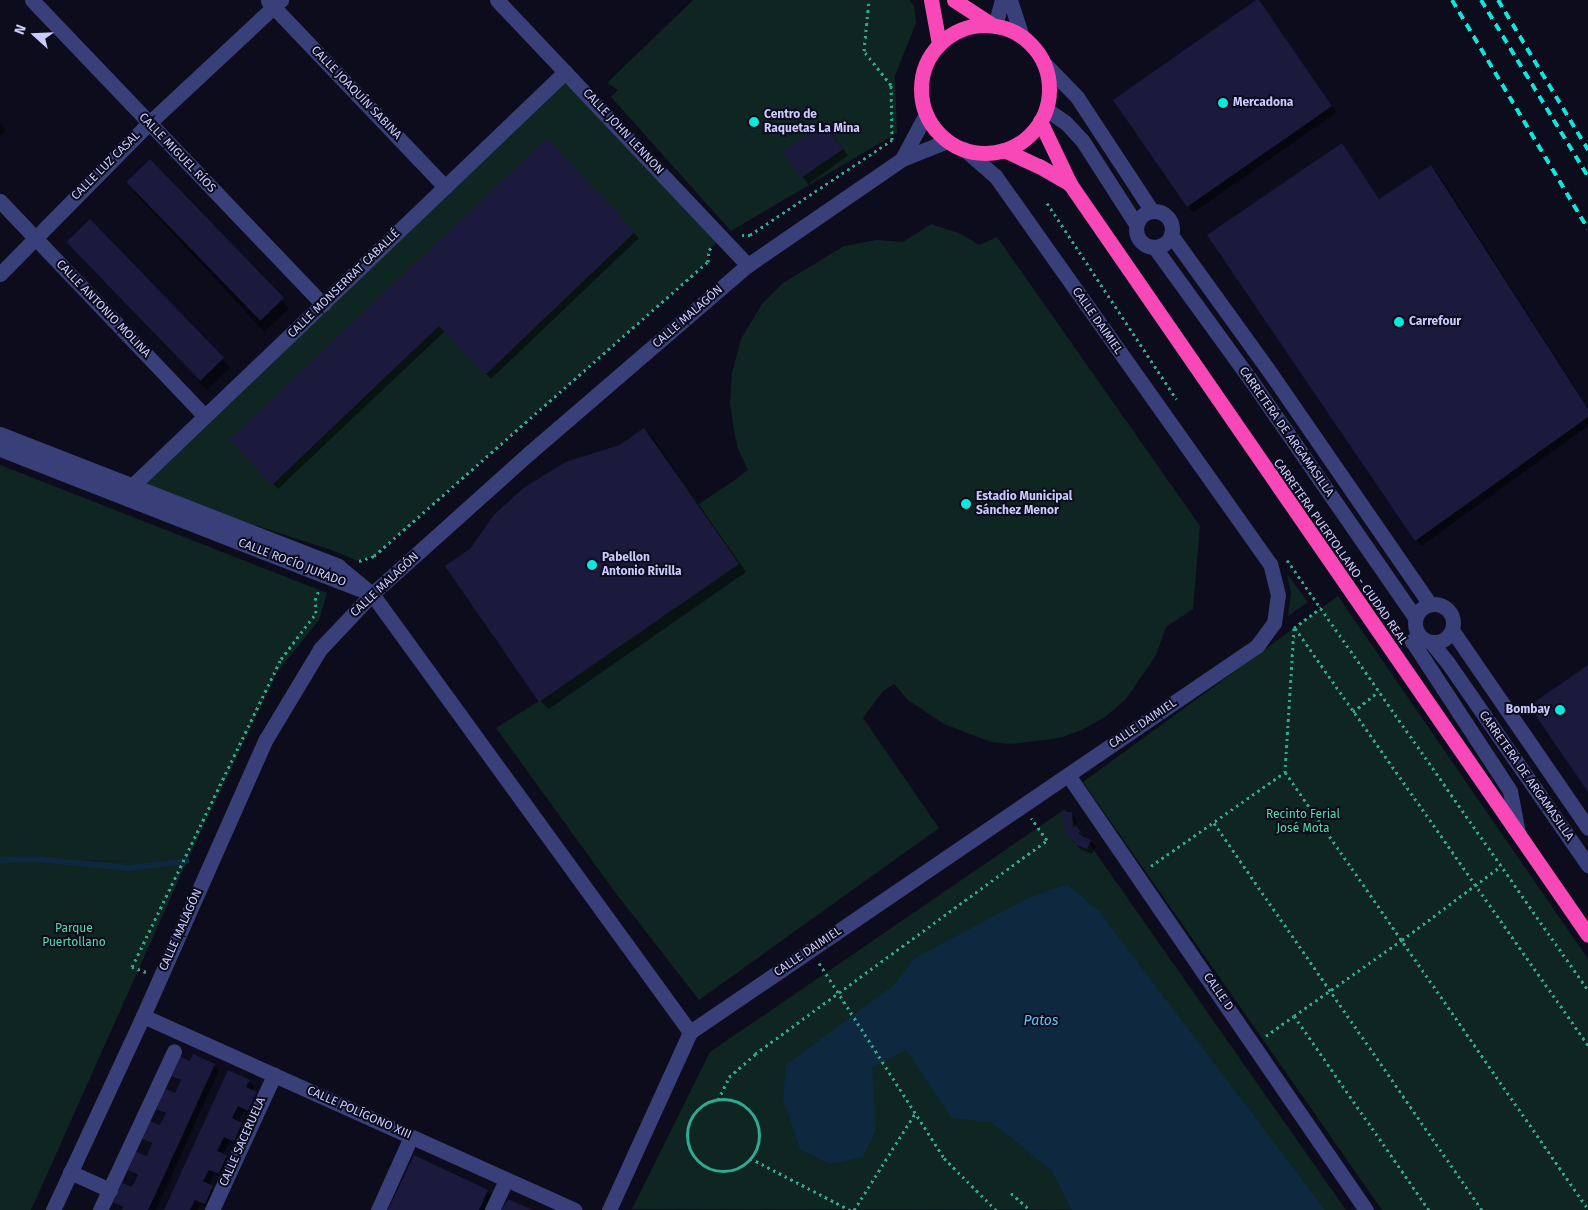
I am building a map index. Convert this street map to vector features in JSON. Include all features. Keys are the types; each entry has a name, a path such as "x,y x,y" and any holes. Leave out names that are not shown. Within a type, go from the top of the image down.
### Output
{"highway":[{"path":"931,0 939,44"},
{"path":"954,0 993,25 1022,36 1034,47 1043,62 1048,77 1049,94 1043,115 1024,139 1004,150 984,153 964,150 947,140 934,127 926,114 921,92 924,70 930,56 939,44 957,30 979,24 993,25"},
{"name":"CARRETERA PUERTOLLANO - CIUDAD REAL","path":"1043,115 1070,184 1588,935"},
{"name":"CARRETERA PUERTOLLANO - CIUDAD REAL","path":"1004,150 1039,166 1070,184"}],"street":[{"name":"CALLE MIGUEL RÍOS","path":"32,0 148,124 322,304"},
{"name":"CALLE JOHN LENNON","path":"497,0 748,265"},
{"path":"993,25 1002,0"},
{"path":"1010,0 1022,36"},
{"name":"CALLE LUZ CASAL","path":"0,274 34,237 148,124 274,3"},
{"name":"CALLE JOAQUÍN SABINA","path":"274,3 445,186"},
{"path":"1043,62 1077,97 1152,211"},
{"name":"CALLE MONSERRAT CABALLÉ","path":"130,492 205,416 565,72"},
{"name":"CALLE MALAGÓN","path":"902,160 926,114"},
{"path":"1043,115 1066,123 1082,140 1136,224 1140,241 1149,247 1155,248 1165,244 1172,235 1168,218 1164,214 1152,211 1142,215 1136,224"},
{"name":"CALLE MALAGÓN","path":"53,1210 143,1016 266,739 320,649 372,594 528,454 748,265 902,160 947,140"},
{"name":"CALLE DAIMIEL","path":"690,1032 1257,646 1274,623 1278,595 1270,564 994,176 964,150"},
{"name":"CALLE ANTONIO MOLINA","path":"0,202 205,416"},
{"name":"CARRETERA DE ARGAMASILLA","path":"1172,235 1430,604 1436,604 1448,609 1453,619 1452,630 1588,828"},
{"name":"CARRETERA DE ARGAMASILLA","path":"1155,248 1250,379 1415,617 1416,631 1425,639 1465,687 1588,865"},
{"name":"CALLE ROCÍO JURADO","path":"0,434 130,492 372,594"},
{"name":"CALLE ROCÍO JURADO","path":"0,449 130,492"},
{"path":"372,594 690,1032 609,1210"},
{"path":"1415,617 1420,608 1430,604"},
{"path":"1425,639 1444,640 1452,630"},
{"name":"CARRETERA DE ARGAMASILLA","path":"1425,639 1412,641 1510,791 1518,835"},
{"path":"1465,687 1482,674"},
{"name":"CALLE D","path":"1068,774 1366,1210"},
{"name":"CALLE POLÍGONO XIII","path":"143,1016 574,1210"},
{"path":"100,1210 174,1051"},
{"name":"CALLE SACERUELA","path":"212,1210 274,1075"},
{"path":"378,1210 412,1137"},
{"path":"70,1172 110,1190"},
{"path":"492,1210 506,1180"}],"path":[{"path":"739,235 750,235 892,140 892,85 864,51 869,0"},
{"path":"1047,203 1176,400"},
{"path":"1588,990 1321,608 1294,628 1285,772 1588,1209"},
{"path":"1294,628 1588,1045"},
{"path":"1353,712 1380,691"},
{"path":"1138,875 1285,772"},
{"path":"718,1100 728,1077 755,1054 1047,840 1027,813"},
{"path":"1214,822 1482,1210"},
{"path":"160,978 132,967 186,851"},
{"path":"1254,1044 1402,940 1501,866"},
{"path":"810,950 854,1015 944,1158 996,1210"},
{"path":"1294,1016 1429,1210"},
{"path":"718,1100 730,1100 741,1104 754,1118 759,1136 757,1147 750,1158 735,1168 717,1171 697,1161 687,1141 691,1119 707,1103 718,1100"},
{"path":"854,1210 916,1112"},
{"path":"750,1158 850,1210"},
{"path":"1012,1193 1030,1210"}],"green space":[{"name":"Centro de Raquetas La Mina","path":"693,0 909,0 914,6 916,23 895,76 897,133 731,231 611,97 618,90 607,83"},
{"path":"565,72 722,237 709,250 708,262 374,556 358,561 334,551 133,485"},
{"path":"931,224 961,234 979,245 997,237 1200,526 1193,609 1166,627 1156,655 1126,699 1105,717 1082,730 1059,738 1011,744 991,742 944,724 908,700 894,684 883,691 863,718 939,828 699,1000 612,888 496,728 539,701 445,566 470,549 494,515 525,487 566,462 620,445 644,428 699,504 732,482 748,470 738,449 734,431 730,403 732,373 741,339 762,304 783,283 844,246 877,240 903,242"},
{"name":"Parque Puertollano","path":"0,465 327,593 319,620 278,671 187,861 31,1210 0,1210 0,862 136,861 0,860"},
{"path":"1287,574 1308,602 1288,616 1291,594"},
{"name":"Recinto Ferial José Mota","path":"1338,596 1588,959 1588,1210 1382,1210 1083,782"},
{"path":"1065,809 1346,1210 632,1209 710,1052"}],"water":[{"name":"Patos","path":"1067,884 1099,911 1325,1210 1072,1210 1052,1171 1015,1141 990,1122 952,1118 906,1050 872,1067 876,1130 863,1157 829,1164 800,1149 783,1100 786,1065 894,985 915,958 1026,899"}],"building":[{"name":"Mercadona","path":"1256,0 1259,0 1332,106 1187,207 1113,100"},
{"path":"825,123 843,150 801,178 783,152"},
{"path":"547,138 635,232 485,375 439,326 272,485 229,440"},
{"name":"Carrefour","path":"1342,143 1379,199 1431,165 1588,409 1588,417 1415,541 1207,235"},
{"path":"150,159 284,298 260,321 126,182"},
{"path":"90,219 224,358 200,381 66,242"},
{"name":"Pabellon Antonio Rivilla","path":"644,428 739,564 539,702 445,566 470,549 494,515 525,487 566,462 620,445"},
{"path":"1588,665 1588,792 1529,706"},
{"path":"1062,812 1072,812 1073,827 1076,826 1080,831 1078,834 1091,840 1087,849 1074,844 1075,840 1066,836"},
{"path":"193,1054 215,1064 148,1210 122,1210 123,1207 113,1202 122,1183 132,1187 138,1175 128,1170 136,1152 147,1156 152,1143 142,1139 150,1121 160,1125 166,1113 156,1109 165,1089 175,1093 181,1080 171,1076 180,1057 190,1061"},
{"path":"228,1070 250,1080 246,1087 257,1092 248,1111 238,1106 232,1118 242,1123 234,1142 224,1137 217,1151 227,1155 219,1174 209,1170 203,1181 213,1186 205,1204 195,1200 190,1210 164,1210"},
{"path":"414,1155 488,1190 479,1210 388,1210"},
{"path":"510,1200 533,1210 501,1210"}],"waterway":[{"path":"0,860 36,859 130,868 187,861"}],"railway":[{"path":"1452,0 1588,229"},
{"path":"1481,0 1588,177"},
{"path":"1498,0 1588,150"}],"place":[{"name":"Mercadona","path":"1223,103"},
{"name":"Centro de Raquetas La Mina","path":"754,122"},
{"name":"Carrefour","path":"1399,322"},
{"name":"Estadio Municipal Sánchez Menor","path":"966,504"},
{"name":"Pabellon Antonio Rivilla","path":"592,565"},
{"name":"Bombay","path":"1560,710"}]}
